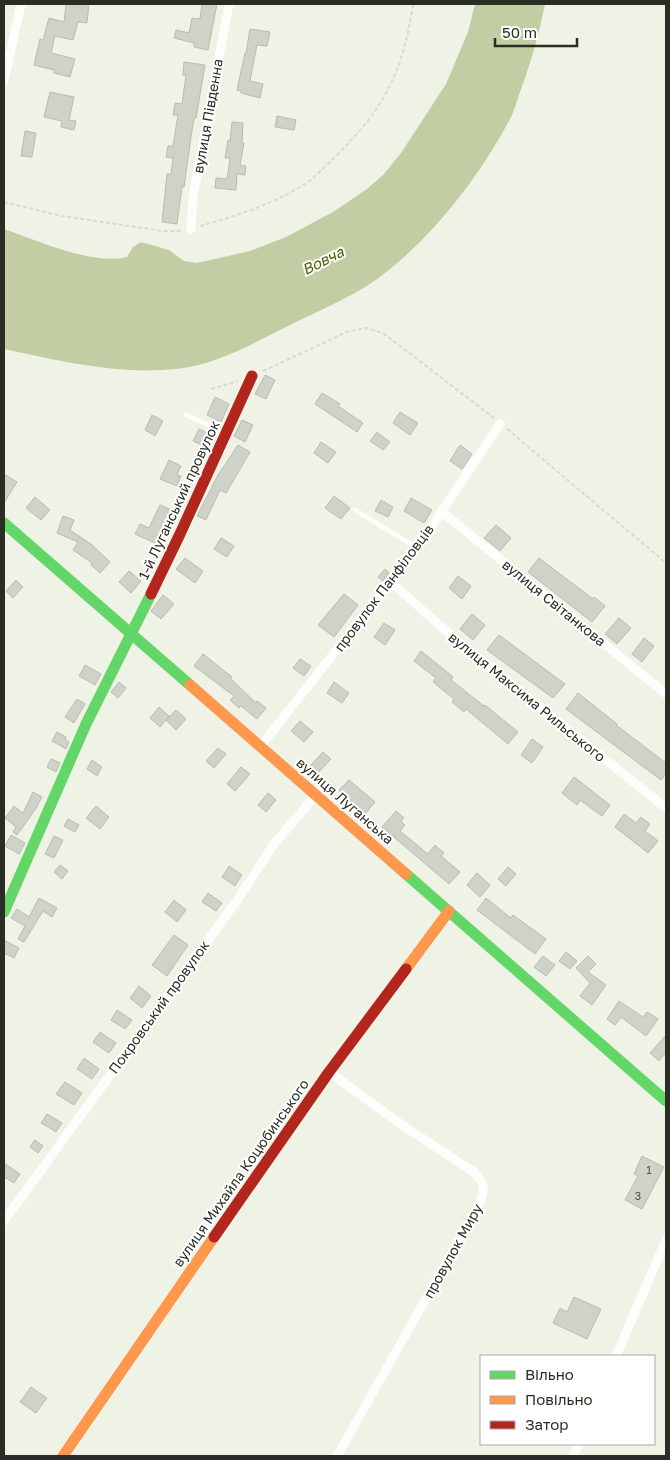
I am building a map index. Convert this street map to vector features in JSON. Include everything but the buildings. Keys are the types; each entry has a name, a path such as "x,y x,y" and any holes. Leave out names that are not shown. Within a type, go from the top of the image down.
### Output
{"street":[{"path":"4,81 21,4"},
{"name":"вулиця Південна","path":"191,229 193,197 229,4"},
{"name":"1-й Луганський провулок","path":"4,912 86,724 131,635 252,376"},
{"name":"провулок Панфіловців","path":"260,747 417,548 500,424"},
{"name":"вулиця Світанкова","path":"441,511 666,694"},
{"name":"вулиця Луганська","path":"4,523 449,911 586,1034 666,1101"},
{"name":"вулиця Максима Рильського","path":"391,582 461,644 666,808"},
{"name":"Покровський провулок","path":"4,1220 238,899 274,844 316,795"},
{"name":"вулиця Михайла Коцюбинського","path":"63,1456 329,1072 449,911"},
{"name":"провулок Миру","path":"329,1072 474,1172 482,1180 484,1189 479,1205 337,1456"},
{"path":"616,1355 666,1240"}],"lane":[{"path":"186,415 227,433"},
{"path":"355,510 417,548"}],"path":[{"path":"4,202 62,216 163,231 184,231 235,216 290,192 318,174 350,142 381,104 404,51 413,4"},
{"path":"212,390 252,376 349,331 360,328 373,328 394,340 500,424 666,563"}],"water":[{"name":"Вовча","path":"475,4 545,4 534,50 514,110 498,140 472,181 442,219 408,253 379,278 341,300 247,346 220,358 191,367 133,370 89,366 4,349 4,229 48,245 98,258 114,259 127,257 133,247 141,242 169,250 184,261 197,263 250,251 286,237 333,212 367,189 384,174 401,153 446,84 468,32"}],"traffic: fast":[{"path":"4,523 190,685"},
{"path":"4,912 86,724 151,594"},
{"path":"406,874 666,1101"}],"traffic: slow":[{"path":"190,685 406,874"},
{"path":"406,969 449,911"},
{"path":"63,1456 214,1237"}],"traffic: jam":[{"path":"151,594 252,376"},
{"path":"214,1237 329,1072 406,969"}]}
